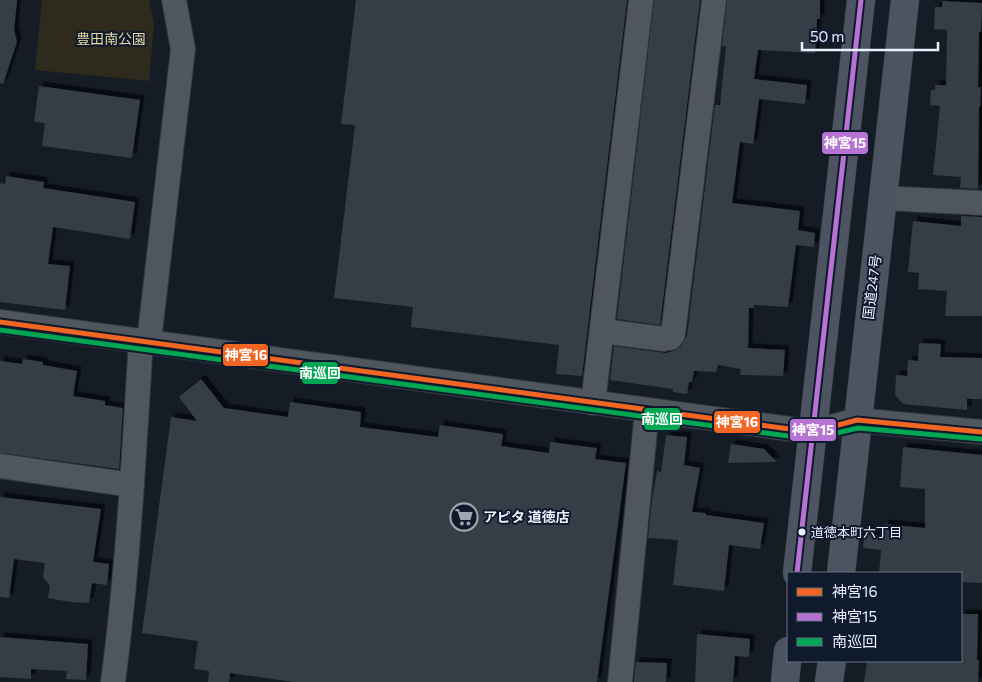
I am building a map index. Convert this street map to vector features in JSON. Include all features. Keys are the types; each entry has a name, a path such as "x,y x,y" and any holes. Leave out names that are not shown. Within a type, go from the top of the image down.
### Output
{"highway":[{"path":"797,572 860,0"},
{"name":"国道247号","path":"841,572 905,0"},
{"path":"785,682 787,661"},
{"path":"829,682 832,662"}],"street":[{"path":"113,682 120,630 145,341 184,49 174,0"},
{"path":"592,403 642,0"},
{"path":"602,331 664,339 670,338 673,334 714,0"},
{"path":"882,198 982,203"},
{"path":"0,322 812,432 857,420 982,432"},
{"path":"620,682 647,411"},
{"path":"0,466 132,484"}],"green space":[{"name":"豊田南公園","path":"42,0 149,0 154,24 149,81 35,70"}],"building":[{"path":"0,0 17,0 14,30 17,42 3,84 0,83"},
{"path":"356,0 627,0 582,376 556,374 559,345 411,327 413,307 334,298 355,125 341,124"},
{"path":"654,0 700,0 660,325 617,319"},
{"path":"727,0 820,0 820,19 817,19 815,53 758,50 754,79 807,85 805,104 759,99 753,144 740,142 732,203 800,211 798,230 815,233 814,247 796,245 788,307 754,305 754,308 749,308 748,348 785,350 783,376 740,375 741,369 718,365 716,372 694,371 692,382 689,382 687,394 673,392 673,389 610,380 614,346 666,353 680,347 687,336 715,105 720,105 726,46 722,46"},
{"path":"942,1 982,3 981,32 979,32 978,87 981,87 978,189 960,188 961,177 933,175 940,106 930,105 931,90 935,90 935,85 946,85 947,30 934,29 935,7 942,7"},
{"path":"39,86 140,100 132,158 42,146 45,123 34,122"},
{"path":"6,176 44,182 43,188 135,202 130,239 53,227 48,264 70,266 65,310 0,302 0,183 5,184"},
{"path":"961,216 982,217 982,316 945,316 947,291 918,289 919,273 908,272 913,221 961,226"},
{"path":"919,343 941,344 940,357 982,358 982,399 967,399 967,410 903,404 895,395 896,375 907,376 908,360 918,361"},
{"path":"23,359 43,362 43,365 77,371 73,396 105,401 105,405 123,408 119,469 0,453 0,361 22,364"},
{"path":"201,379 224,408 288,417 290,402 361,412 360,427 438,437 440,425 503,434 501,446 549,453 550,442 597,448 595,459 626,463 597,682 294,682 230,673 229,682 208,682 209,671 194,669 198,641 142,633 171,417 197,421 179,397"},
{"path":"666,435 687,437 684,465 700,468 692,512 764,523 760,549 729,545 724,591 673,585 678,540 648,538 657,471 661,472"},
{"path":"731,444 764,449 777,462 728,463"},
{"path":"903,447 982,455 982,583 962,582 962,572 879,572 881,550 863,548 865,534 883,536 884,524 925,528 925,489 900,487"},
{"path":"0,497 101,509 93,562 109,564 107,585 92,583 89,603 76,603 48,598 50,586 43,577 45,563 14,559 9,598 0,597"},
{"path":"962,614 978,614 978,682 864,682 867,662 962,662"},
{"path":"697,634 750,639 749,657 735,656 733,682 695,682"},
{"path":"0,637 88,644 86,680 66,679 67,671 31,669 31,679 0,677"},
{"path":"636,662 667,663 666,682 634,682"}],"transit line":[{"name":"神宮15","path":"797,572 861,0"},
{"name":"神宮16","path":"0,322 812,432 857,420 982,432"},
{"name":"南巡回","path":"0,330 811,439 858,428 981,439"}],"place":[{"name":"アピタ 道徳店","path":"464,517"},
{"name":"道徳本町六丁目","path":"802,532"}]}
